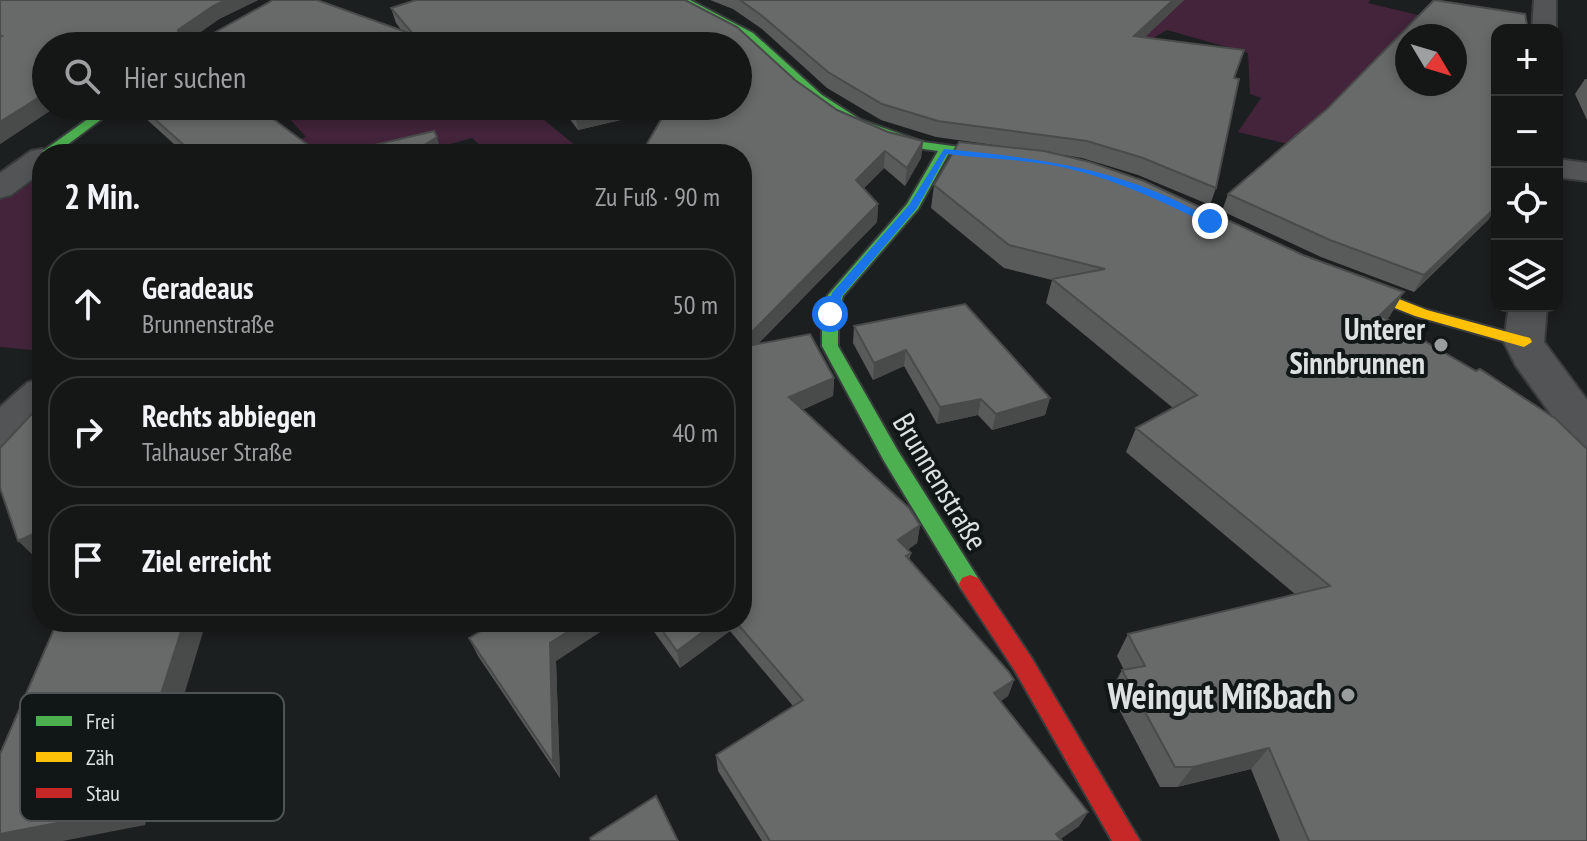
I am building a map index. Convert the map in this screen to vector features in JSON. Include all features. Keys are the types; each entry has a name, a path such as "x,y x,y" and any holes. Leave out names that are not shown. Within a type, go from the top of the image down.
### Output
{"street":[{"path":"683,0 709,10 743,32"},
{"path":"1544,24 1545,0"},
{"path":"752,38 767,48 789,73 849,120 887,137 944,151 1033,160"},
{"path":"61,144 94,120"},
{"name":"Brunnenstraße","path":"944,151 913,206 836,295 830,314 830,346 891,456 1023,664 1127,841"},
{"path":"0,188 32,165"},
{"path":"1563,169 1587,172"},
{"path":"1321,273 1421,313 1526,324 1537,366 1587,431"},
{"path":"0,432 32,402"}],"shaded area":[{"path":"1025,0 1370,0 1368,3 1426,17 1419,24 1395,24 1395,47 1354,86 1317,151 1238,132 1261,98 1250,94 1248,53 1167,30 1121,57"},
{"path":"291,120 544,120 574,144 478,144 472,138 450,144 288,144 306,137"},
{"path":"32,165 32,350 0,347 0,188"}],"building":[{"path":"0,0 226,0 178,32 32,32 32,102 0,122"},
{"path":"273,0 317,0 406,32 215,32"},
{"path":"416,0 685,0 742,32 411,32 391,8"},
{"path":"740,0 1173,0 1134,36 1244,50 1234,78 1239,79 1216,188 1143,158 1087,141 938,121 882,104 828,72"},
{"path":"1434,0 1525,14 1527,24 1491,24 1491,212 1424,275 1330,240 1228,194 1327,109 1395,40 1395,96 1467,96 1467,24 1410,24"},
{"path":"752,41 795,80 837,110 888,132 923,141 907,168 885,151 856,180 878,204 752,332 752,144 647,144 661,120 752,120"},
{"path":"156,120 275,120 307,144 183,144"},
{"path":"434,131 437,137 426,144 379,144"},
{"path":"959,142 1044,151 1090,162 1144,181 1303,255 1404,292 1380,315 1476,371 1480,369 1556,419 1587,449 1587,841 1309,841 1269,748 1193,767 1175,767 1122,670 1145,666 1128,634 1330,586 1136,428 1197,395 1052,279 1105,269 1009,245 934,185"},
{"path":"965,304 1050,398 996,414 981,399 940,407 906,350 874,363 854,326"},
{"path":"810,334 834,378 789,397 909,508 920,525 898,540 911,553 906,556 1009,672 1014,680 994,693 1088,812 1056,834 1062,841 770,841 716,755 803,700 745,632 752,632 752,345"},
{"path":"32,414 32,535 18,541 0,488 0,448"},
{"path":"53,632 181,632 161,693 26,693"},
{"path":"480,632 567,632 550,643 553,763 469,638"},
{"path":"663,632 703,632 677,651"},
{"path":"20,708 20,821 67,821 0,834 0,754"},
{"path":"656,796 678,841 591,841 590,838"}],"traffic: fast":[{"path":"683,0 743,32"},
{"path":"752,38 818,97 857,123 921,145 1012,158"},
{"path":"61,144 94,120"},
{"path":"944,151 913,206 836,295 830,314 830,346 891,456 970,584"}],"traffic: slow":[{"path":"1340,281 1421,313 1524,342"}],"traffic: jam":[{"path":"970,584 1023,664 1127,841"}],"place":[{"name":"Unterer Sinnbrunnen","path":"1441,345"},
{"name":"Weingut Mißbach","path":"1348,695"}],"route":[{"path":"830,314 836,295 913,206 944,151 1046,162 1093,173 1157,195 1210,221"}]}
